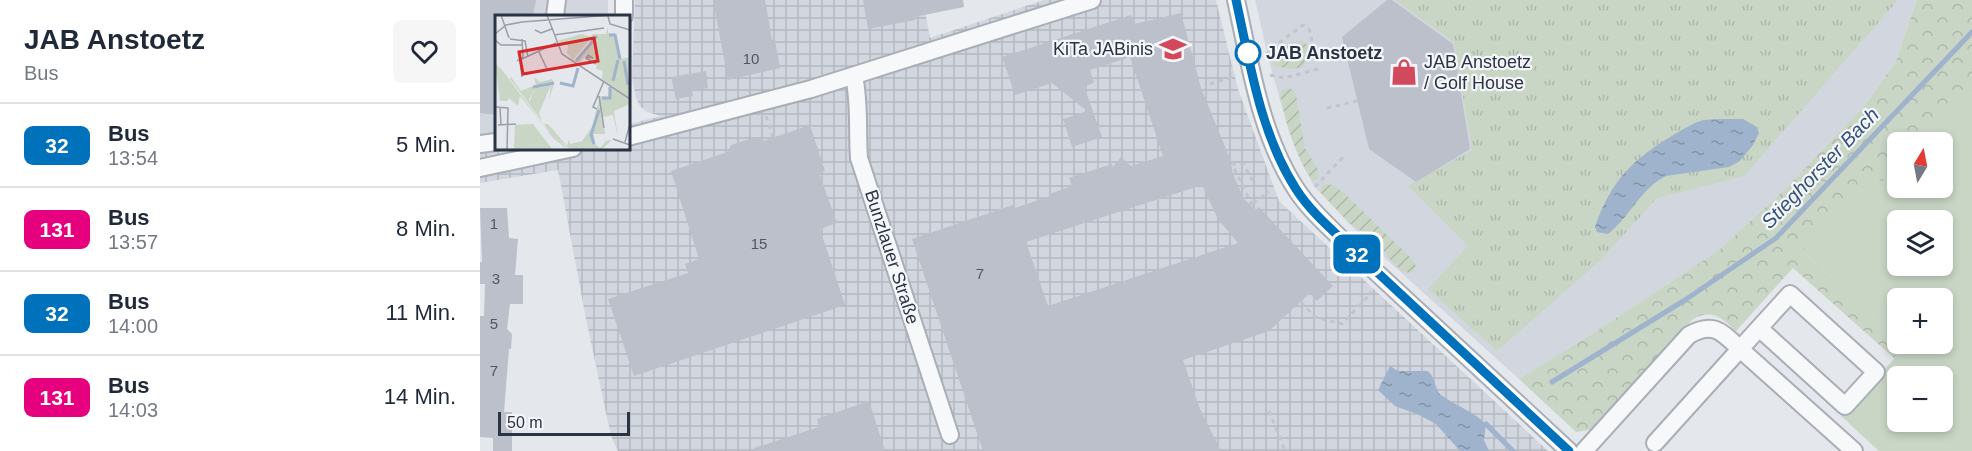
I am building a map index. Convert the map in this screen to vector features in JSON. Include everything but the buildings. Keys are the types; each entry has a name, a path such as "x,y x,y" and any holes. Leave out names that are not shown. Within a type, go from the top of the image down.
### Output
{"street":[{"path":"555,15 557,0"},
{"path":"630,132 762,103 1092,0"},
{"path":"1236,0 1252,72 1273,144 1303,199 1357,254 1569,451"},
{"name":"Bunzlauer Straße","path":"854,76 859,106 857,139 859,158 950,435"},
{"path":"480,144 495,142"},
{"path":"480,168 564,150"},
{"path":"1655,443 1759,328 1790,294 1876,372 1845,406 1759,328"},
{"path":"1584,451 1689,334 1709,327 1721,332 1854,451"}],"path":[{"path":"1252,72 1271,49 1299,27 1307,26 1314,49"},
{"path":"1210,84 1252,72 1284,78 1318,69"},
{"path":"1327,108 1357,100"},
{"path":"762,103 773,137"},
{"path":"1303,199 1343,157"},
{"path":"1253,181 1243,164 1238,162 1232,164 1255,211"},
{"path":"1253,203 1269,192"},
{"path":"1301,302 1315,317 1342,324 1372,292"},
{"path":"1269,411 1285,451"}],"shaded area":[{"path":"480,0 608,0 608,15 495,15 495,150 504,150 480,154"},
{"path":"635,0 923,0 930,38 1044,0 1216,0 1238,89 1279,201 1548,451 618,451 611,436 586,319 558,170 480,183 480,154 500,150 630,150 630,124 661,116 647,112 640,106 636,98 632,76"},
{"path":"1255,0 1917,0 1896,61 1866,104 1787,187 1719,250 1519,379 1365,240 1314,186 1302,164 1289,131 1270,65"}],"green space":[{"path":"1395,0 1898,0 1744,176 1657,198 1601,260 1497,351 1428,289 1468,246 1408,186 1472,150 1454,42"},
{"path":"1917,0 1972,0 1972,94 1968,91 1929,132 1887,132 1887,177 1802,251 1887,327 1887,352 1793,268 1736,331 1716,316 1699,316 1692,320 1589,430 1576,432 1519,379 1719,250 1787,187 1866,104 1896,61"},
{"path":"1298,41 1304,42 1309,47 1303,67 1292,69 1274,66 1283,50"},
{"path":"1288,88 1296,95 1305,148 1318,170 1319,178 1316,180 1312,180 1306,170 1288,128 1280,95 1282,90"},
{"path":"1968,90 1972,94 1972,451 1879,451 1841,416 1887,367 1887,432 1953,432 1953,366 1887,366 1899,354 1953,354 1953,288 1887,288 1887,327 1802,251 1866,179 1883,181 1887,177 1887,198 1953,198 1953,132 1928,132"},
{"path":"1333,185 1345,194 1412,259 1416,266 1414,271 1410,273 1402,271 1373,238 1349,223 1321,193 1321,186"}],"water":[{"path":"1743,119 1757,127 1759,133 1740,161 1729,167 1666,176 1642,195 1608,234 1597,232 1595,227 1608,196 1625,172 1647,152 1693,124 1704,120"},
{"path":"1390,366 1398,371 1427,371 1430,373 1441,395 1486,424 1484,440 1489,451 1460,451 1436,424 1395,406 1378,390"}],"waterway":[{"name":"Stieghorster Bach","path":"1552,382 1685,300 1776,238 1972,32"},
{"name":"Stieghorster Bach","path":"1486,424 1513,451"}],"bus line":[{"name":"32","path":"1236,0 1252,72 1273,144 1303,199 1349,246 1569,451"}],"place":[{"name":"KiTa JABinis","path":"1173,49"},
{"name":"JAB Anstoetz","path":"1248,53"},
{"name":"JAB Anstoetz / Golf House","path":"1404,72"}]}
